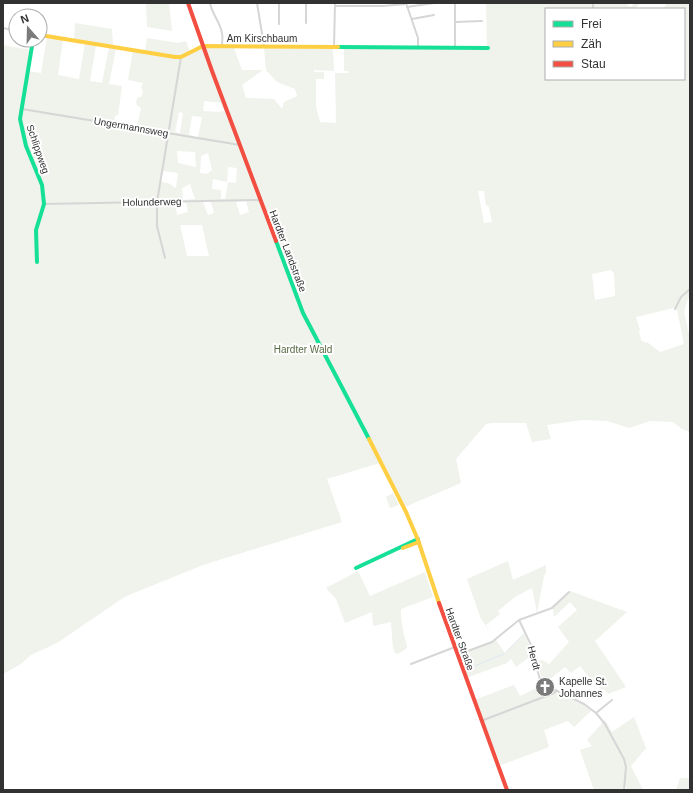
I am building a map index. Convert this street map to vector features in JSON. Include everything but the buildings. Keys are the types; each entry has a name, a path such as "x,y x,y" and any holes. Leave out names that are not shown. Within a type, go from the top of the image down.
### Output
{"main road":[{"name":"Hardter Landstraße","path":"188,3 306,318 398,495"},
{"path":"48,36 181,58"},
{"name":"Am Kirschbaum","path":"181,58 203,46 488,48"},
{"name":"Schlippweg","path":"32,48 20,119 26,146 42,185 44,204 36,230 38,262"},
{"name":"Hardter Straße","path":"398,495 419,541 436,596 507,790"},
{"path":"412,541 414,529"},
{"path":"356,568 412,541 419,541"},
{"path":"397,549 419,541"}],"street":[{"path":"210,3 223,34 222,46"},
{"path":"257,3 264,46"},
{"path":"279,3 279,24"},
{"path":"306,3 306,24"},
{"path":"334,47 335,4 383,6 406,3 412,19 418,47"},
{"path":"407,7 434,3"},
{"path":"455,3 455,48"},
{"path":"412,19 434,15"},
{"path":"455,22 482,21"},
{"path":"164,258 157,226 156,202 181,58"},
{"name":"Ungermannsweg","path":"21,109 240,145"},
{"name":"Holunderweg","path":"44,204 261,200"},
{"path":"675,309 681,297 690,289"},
{"path":"458,655 492,642 519,620 552,608 570,592"},
{"name":"Herdt","path":"519,620 531,645 540,680 543,684 584,704 596,713 608,729 624,759 626,767 624,790"},
{"path":"411,664 455,647"},
{"path":"481,720 557,691"},
{"path":"596,713 612,700"}],"green space":[{"path":"146,3 169,3 172,31 147,27"},
{"name":"Hardter Wald","path":"486,3 625,3 631,7 634,3 640,3 637,8 545,8 545,80 685,80 685,8 664,8 667,3 690,3 690,288 682,296 675,308 636,317 641,340 646,343 647,342 660,352 684,344 677,310 675,309 682,297 690,290 684,312 690,338 690,432 682,429 673,422 650,421 629,428 607,421 582,420 547,425 551,439 532,442 526,423 486,424 456,459 461,483 405,507 383,462 327,479 342,522 203,565 129,595 57,643 31,655 21,664 3,674 3,45 8,46 8,48 31,50 28,71 41,73 45,48 48,48 48,37 63,39 58,75 79,79 85,43 96,45 90,81 102,83 109,47 116,48 109,84 122,86 118,115 115,116 114,122 137,126 141,109 136,103 137,98 142,96 143,92 141,87 143,83 128,80 133,50 145,51 147,38 178,43 186,41 190,52 205,48 234,48 242,70 263,70 242,85 246,98 274,99 282,109 284,102 297,96 295,89 277,82 266,70 264,48 333,49 334,71 314,70 314,72 324,72 324,79 316,79 316,107 320,122 336,123 335,73 349,73 348,71 344,71 344,49 487,49","holes":["204,101 221,103 224,111 203,111","179,112 183,113 180,133 175,132","192,116 202,117 198,137 189,135","177,151 195,152 196,167 178,163","208,153 212,170 207,174 200,173 201,156","228,167 237,168 236,183 228,182 225,199 221,199 221,190 212,189 213,179 227,182","163,171 178,173 176,188 168,183 161,182","190,184 195,199 183,200 182,188","478,191 484,191 486,205 489,207 492,222 484,223","246,201 249,212 240,215 236,202","203,202 211,202 214,213 208,215","175,203 186,203 188,212 177,215","180,225 202,225 209,256 187,256","611,270 614,273 615,296 595,300 592,274"]},
{"path":"75,23 112,29 113,45 74,40"},
{"path":"393,493 399,505 390,508 386,497"},
{"path":"508,561 513,580 546,565 546,573 544,576 537,613 532,588 515,597 498,611 500,614 486,625 495,638 481,619 467,579"},
{"path":"358,571 370,596 425,572 433,597 401,609 402,626 407,648 398,654 395,653 393,648 391,622 373,626 372,612 345,623 336,599 326,588"},
{"path":"570,591 627,612 595,641 626,687 608,694 604,689 602,690 594,684 580,666 571,673 565,667 545,683 541,676 537,662 542,660 549,664 569,642 558,627 577,610 570,602 554,617 553,609 551,607"},
{"path":"525,634 532,655 516,667 511,659 507,663 466,678 457,655 496,640 505,653"},
{"path":"545,683 558,694 584,705 591,711 574,727 568,721 544,730 549,747 501,765 474,700 514,685 520,696"},
{"path":"634,717 646,748 631,766 643,790 626,790 626,786 620,790 594,790 580,750 592,746 587,740 605,720 612,732"},
{"path":"680,778 690,779 690,790 676,790"}],"waterway":[{"path":"506,652 524,634"},
{"path":"465,670 504,654"},
{"path":"540,678 543,682"}],"traffic: fast":[{"path":"338,47 488,48"},
{"path":"32,48 20,119 26,146 42,185 44,204 36,230 37,262"},
{"path":"276,241 303,313 369,439"},
{"path":"356,568 418,539"}],"traffic: slow":[{"path":"48,36 175,57 181,57 203,46 338,47"},
{"path":"369,439 406,512 418,540 439,603"},
{"path":"403,548 419,542"}],"traffic: jam":[{"path":"188,3 276,241"},
{"path":"439,603 507,790"}],"place":[{"name":"Kapelle St. Johannes","path":"545,687"}]}
